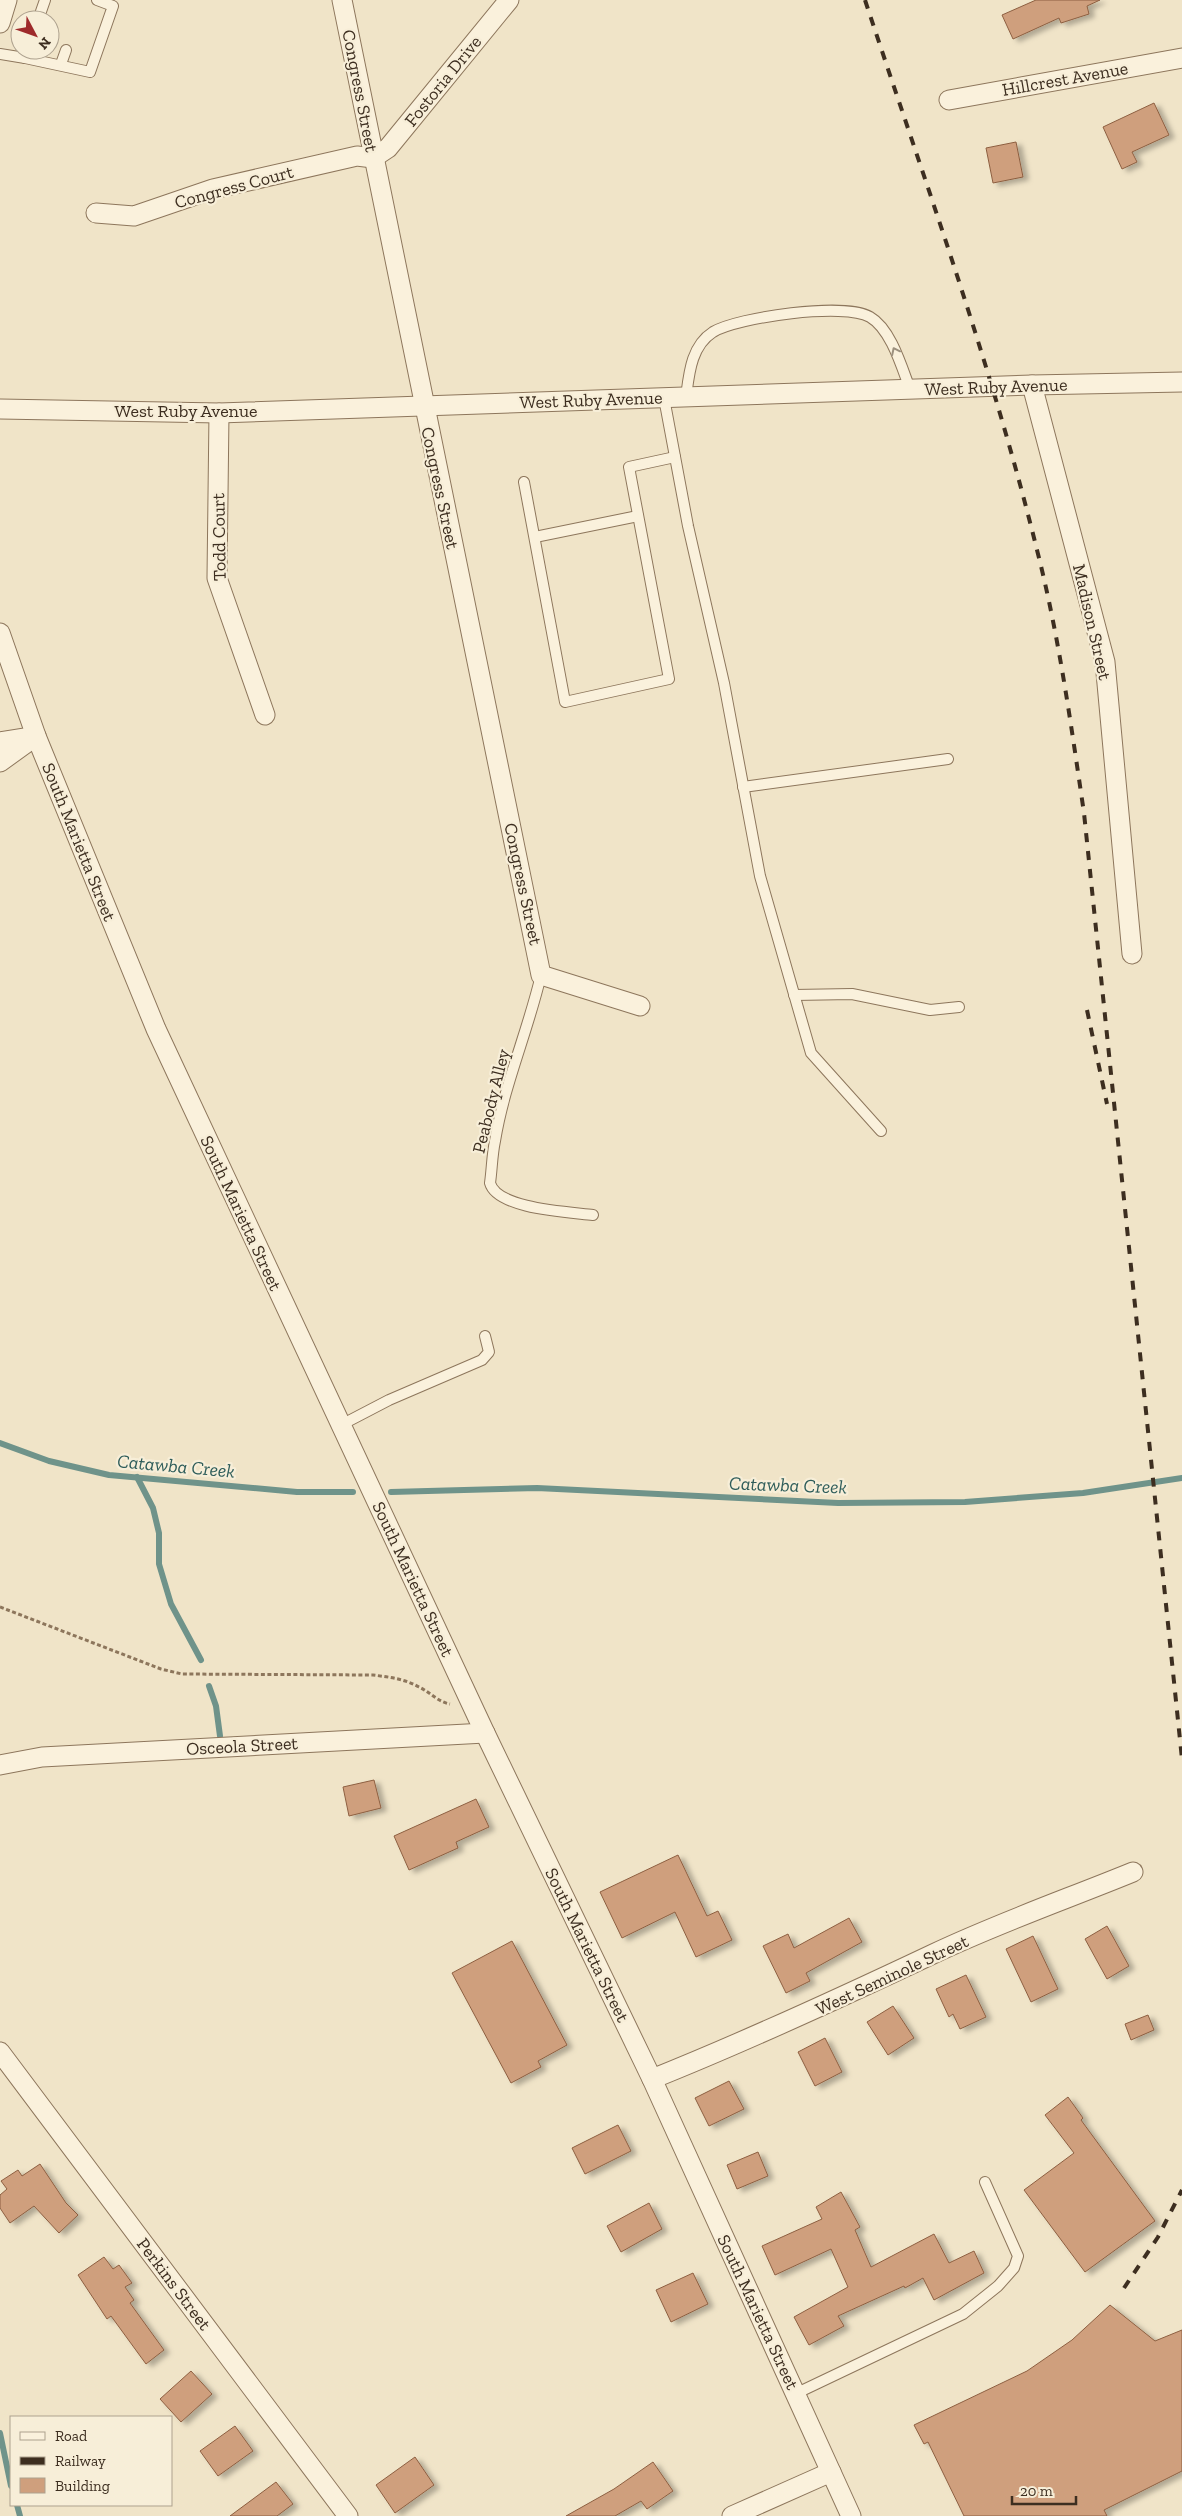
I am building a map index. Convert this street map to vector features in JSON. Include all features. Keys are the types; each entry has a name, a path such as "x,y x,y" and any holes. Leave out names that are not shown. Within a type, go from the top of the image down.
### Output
{"street":[{"path":"0,23 7,0"},
{"name":"Congress Street","path":"342,0 423,406 541,975"},
{"name":"Fostoria Drive","path":"373,158 388,148 509,0"},
{"name":"Hillcrest Avenue","path":"949,100 1182,58"},
{"name":"Congress Court","path":"96,213 134,216 213,190 357,156 373,158"},
{"name":"West Ruby Avenue","path":"0,409 219,412 1032,385 1182,382"},
{"name":"Madison Street","path":"1032,385 1105,662 1132,954"},
{"name":"Todd Court","path":"219,412 217,578 264,715"},
{"name":"South Marietta Street","path":"0,632 36,736 156,1029 485,1733 652,2079 851,2516"},
{"path":"0,742 36,736"},
{"path":"0,762 36,736"},
{"path":"541,975 640,1006"},
{"name":"Osceola Street","path":"0,1765 42,1757 485,1733"},
{"name":"West Seminole Street","path":"652,2079 759,2036 881,1981 934,1954 1133,1872"},
{"name":"Perkins Street","path":"0,2052 348,2516"},
{"path":"732,2516 831,2472"}],"lane":[{"path":"47,60 90,72 113,6 97,0"},
{"path":"61,64 66,50"},
{"path":"686,397 693,358 700,345 713,332 737,324 821,310 857,312 871,317 885,334 896,353 910,390"},
{"path":"664,398 760,876 810,1052 881,1131"},
{"path":"524,482 565,702 669,679 629,468 675,457"},
{"path":"534,537 638,516"},
{"path":"743,787 948,759"},
{"name":"Peabody Alley","path":"541,975 533,1009 501,1111 490,1183 492,1190 505,1200 593,1215"},
{"path":"794,995 852,994 930,1010 958,1007"},
{"path":"341,1425 389,1400 482,1360 489,1352 485,1336"},
{"path":"795,2394 963,2314 998,2286 1014,2268 1018,2256 985,2182"}],"path":[{"path":"0,1606 161,1669 182,1674 373,1675 396,1678 419,1686 444,1703 452,1704 470,1700"}],"building":[{"path":"1036,0 1100,0 1087,6 1089,14 1061,23 1059,18 1013,39 1002,15"},
{"path":"1154,103 1169,135 1132,152 1137,162 1122,169 1103,127"},
{"path":"1016,142 1023,177 993,183 986,148"},
{"path":"374,1780 381,1808 349,1816 343,1787"},
{"path":"476,1799 489,1827 456,1842 458,1848 409,1870 394,1836"},
{"path":"678,1855 707,1916 718,1911 732,1940 696,1957 675,1912 622,1938 600,1892"},
{"path":"849,1918 862,1942 806,1973 810,1981 786,1993 763,1946 788,1934 794,1948"},
{"path":"1107,1926 1129,1966 1107,1979 1085,1939"},
{"path":"1033,1936 1058,1989 1031,2002 1006,1949"},
{"path":"512,1941 567,2045 538,2061 541,2067 511,2083 452,1973"},
{"path":"966,1975 986,2017 960,2029 953,2014 949,2017 936,1989"},
{"path":"893,2006 914,2038 888,2055 867,2022"},
{"path":"1148,2015 1154,2030 1131,2040 1125,2024"},
{"path":"825,2038 842,2072 815,2086 798,2052"},
{"path":"729,2081 744,2109 709,2126 695,2098"},
{"path":"1068,2097 1083,2118 1081,2120 1155,2221 1085,2272 1024,2190 1074,2153 1045,2115"},
{"path":"618,2125 631,2151 585,2174 572,2148"},
{"path":"758,2152 768,2176 737,2189 727,2165"},
{"path":"40,2164 66,2203 78,2215 59,2233 34,2206 10,2223 0,2208 0,2195 7,2189 1,2181 18,2170 22,2176"},
{"path":"841,2192 860,2227 855,2230 871,2267 934,2234 949,2263 974,2251 984,2273 934,2300 923,2278 905,2288 904,2286 838,2316 844,2326 809,2345 794,2317 848,2287 831,2249 775,2275 762,2246 822,2219 816,2207"},
{"path":"649,2203 662,2229 621,2252 607,2226"},
{"path":"104,2257 113,2269 119,2265 132,2283 125,2287 134,2300 130,2303 164,2350 146,2364 111,2316 107,2319 78,2275"},
{"path":"693,2273 708,2304 671,2322 656,2290"},
{"path":"1110,2305 1155,2341 1182,2330 1182,2471 1104,2510 1107,2516 964,2516 928,2442 924,2444 914,2425 1027,2371 1072,2340"},
{"path":"191,2371 212,2394 181,2422 160,2399"},
{"path":"235,2426 253,2451 218,2476 200,2451"},
{"path":"415,2457 434,2485 395,2513 376,2485"},
{"path":"653,2462 673,2491 647,2509 641,2501 615,2516 566,2516 614,2489"},
{"path":"276,2482 293,2504 277,2516 230,2516"}],"waterway":[{"name":"Catawba Creek","path":"0,1443 49,1461 109,1475 297,1492 353,1492"},
{"path":"137,1477 153,1508 159,1533 159,1564 171,1604 201,1660"},
{"name":"Catawba Creek","path":"391,1492 537,1488 838,1503 965,1502 1083,1493 1182,1478"},
{"path":"209,1686 216,1706 220,1736"},
{"path":"0,2433 10,2481"},
{"path":"17,2506 20,2516"}],"railway":[{"path":"865,0 956,273 999,411 1045,582 1058,648 1084,813 1182,1759"},
{"path":"1087,1010 1107,1104"},
{"path":"1124,2288 1158,2237 1182,2190"}]}
